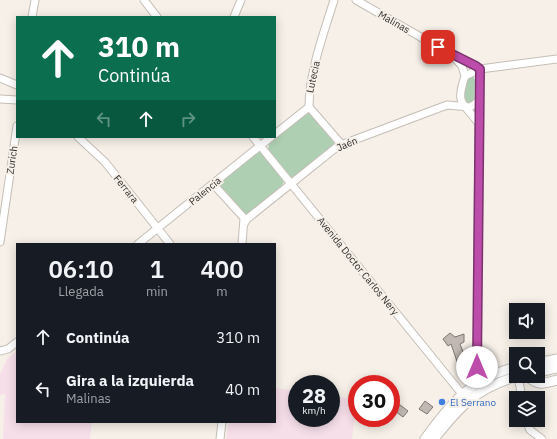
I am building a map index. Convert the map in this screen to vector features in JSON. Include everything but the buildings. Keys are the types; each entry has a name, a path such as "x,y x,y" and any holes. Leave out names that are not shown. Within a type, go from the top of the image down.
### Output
{"main road":[{"path":"545,362 557,359"},
{"path":"545,371 557,368"},
{"path":"425,439 445,412 462,394 477,382 492,374 509,369"},
{"path":"434,439 459,408 476,394 496,383 509,379"},
{"path":"545,383 557,380"}],"street":[{"path":"32,16 35,0"},
{"path":"144,0 156,16"},
{"path":"234,16 241,0"},
{"name":"Lutecia","path":"334,0 317,58 310,90 309,107 342,144"},
{"name":"Malinas","path":"356,0 452,55 457,56 480,69"},
{"name":"Malinas","path":"452,55 462,66 465,76"},
{"path":"447,106 456,97 465,76 480,69 557,59"},
{"path":"477,382 480,69"},
{"path":"0,78 16,85"},
{"path":"460,90 461,102 479,124"},
{"path":"0,99 16,100"},
{"path":"465,107 470,107 479,100"},
{"name":"Jaén","path":"244,224 247,219 342,144 447,106 465,107"},
{"path":"276,133 309,107"},
{"name":"Zurich","path":"0,242 16,133"},
{"name":"Ferrara","path":"79,138 105,162 169,243"},
{"name":"Avenida Doctor Carlos Nery","path":"254,138 462,394"},
{"name":"Palencia","path":"139,243 270,138"},
{"path":"213,184 244,218 242,243"},
{"path":"2,351 8,349 16,343"},
{"path":"220,439 222,423"},
{"path":"528,427 542,439"}],"shaded area":[{"path":"16,352 16,423 92,423 90,439 3,439 5,394 0,395 0,374 7,359"},
{"path":"276,388 288,390 288,427 340,427 340,397 348,398 348,427 354,427 352,439 226,439 229,423 276,423"}],"green space":[{"path":"473,76 475,80 474,102 471,106 463,103 463,92 467,78"},
{"path":"309,113 333,139 334,144 294,178 291,177 268,149 269,144 305,114"},
{"path":"258,151 262,153 284,182 281,187 245,215 218,185"}],"place":[{"name":"El Serrano","path":"442,402"}],"route":[{"path":"438,47 480,69 477,367"}]}
